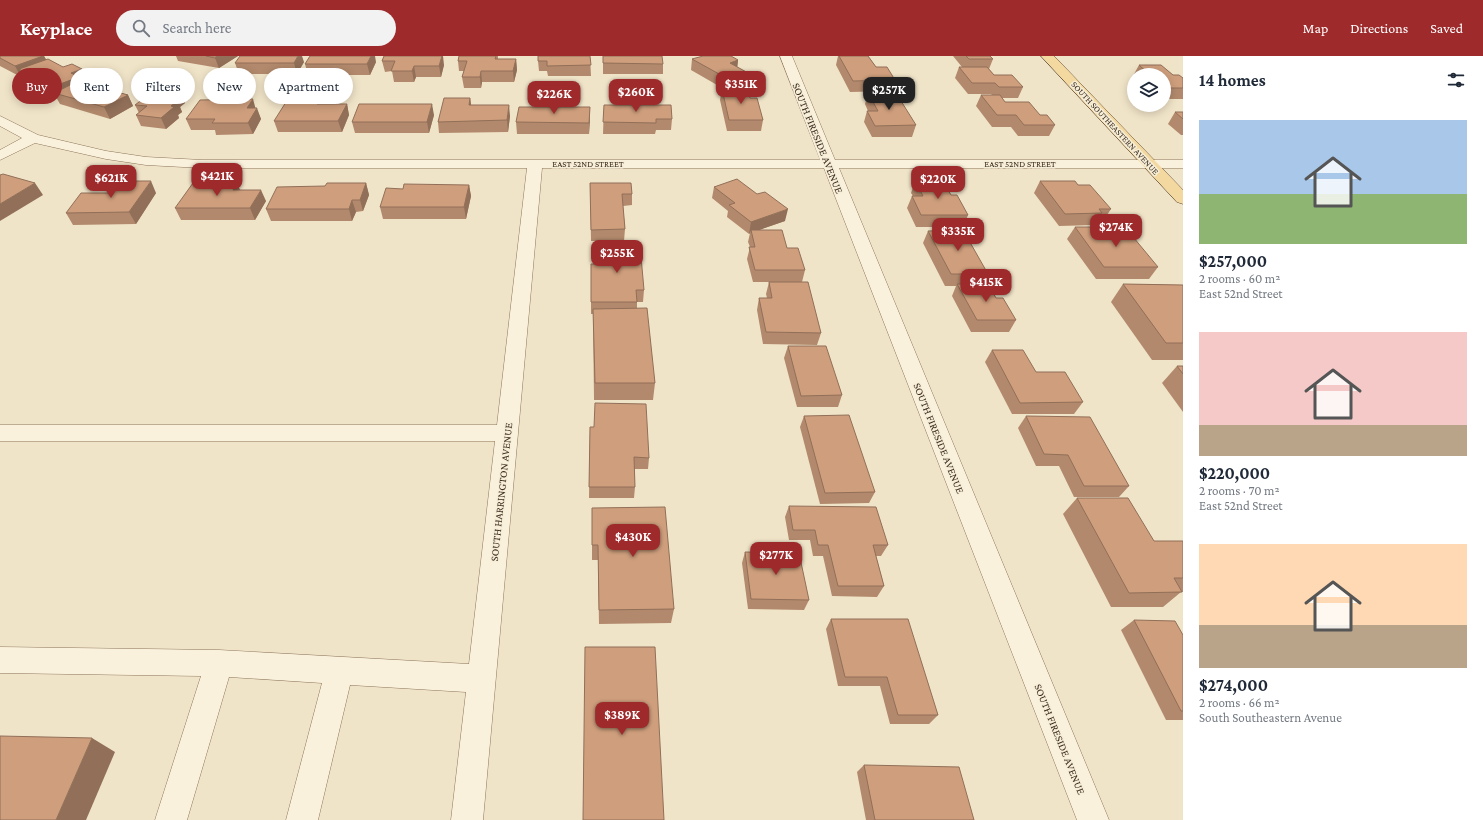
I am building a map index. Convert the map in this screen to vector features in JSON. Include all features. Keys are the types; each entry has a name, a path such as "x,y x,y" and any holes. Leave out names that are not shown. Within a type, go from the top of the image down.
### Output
{"main road":[{"name":"SOUTH SOUTHEASTERN AVENUE","path":"1047,56 1183,199"}],"street":[{"name":"SOUTH FIRESIDE AVENUE","path":"786,56 828,164 1093,820"},
{"name":"EAST 52ND STREET","path":"0,120 32,138 106,155 146,161 194,163 1183,164"},
{"path":"0,156 32,138"},
{"name":"SOUTH HARRINGTON AVENUE","path":"467,820 535,164"},
{"path":"0,433 507,433"},
{"path":"0,660 219,663 482,679"},
{"path":"171,820 219,663"},
{"path":"302,820 339,671"}],"building":[{"path":"0,56 43,56 15,66 0,58"},
{"path":"206,56 217,56 215,58"},
{"path":"240,56 298,56 294,63 235,63"},
{"path":"310,56 371,56 367,64 305,64"},
{"path":"384,56 442,56 439,66 414,66 412,71 391,71 395,61 382,61"},
{"path":"459,56 496,56 495,59 516,59 513,71 481,71 480,77 462,77 467,61 458,61"},
{"path":"538,56 590,56 591,65 547,66 547,61 538,61"},
{"path":"603,56 662,56 663,64 603,63"},
{"path":"703,56 731,56 738,60 730,63 750,74 730,80 692,59"},
{"path":"839,56 868,56 876,67 887,67 895,80 853,81"},
{"path":"966,56 990,56 993,59 969,59"},
{"path":"48,59 63,67 72,64 80,68 70,68 70,80 62,83 62,68 22,68"},
{"path":"1139,65 1161,65 1165,68 1142,68"},
{"path":"959,67 987,67 994,75 1012,75 1023,87 999,87 995,83 972,83"},
{"path":"1171,73 1173,75 1179,75 1183,78 1183,88 1171,88"},
{"path":"70,85 70,97 62,95 62,89"},
{"path":"722,89 747,89 750,98 757,98 763,120 729,120"},
{"path":"868,93 896,93 916,125 875,126 867,111 878,111"},
{"path":"981,95 1000,95 1005,102 1029,102 1040,115 1047,115 1055,125 1024,125 1016,115 997,115"},
{"path":"444,98 470,98 469,105 509,105 507,120 438,122"},
{"path":"200,100 203,100 203,104 250,104 247,108 257,108 248,123 212,123 215,119 186,119"},
{"path":"93,104 110,104 104,107"},
{"path":"173,104 171,106 174,107 161,118 136,115 147,106 135,105"},
{"path":"285,104 347,104 338,121 274,121"},
{"path":"359,104 432,104 427,122 352,122"},
{"path":"604,105 671,105 672,119 656,119 656,123 603,122"},
{"path":"519,107 590,107 589,123 516,122"},
{"path":"1175,112 1183,112 1183,119"},
{"path":"3,174 35,183 0,204 0,175"},
{"path":"737,179 757,194 765,192 788,209 751,222 729,205 735,203 714,187"},
{"path":"122,181 151,181 129,212 66,213 81,193 113,193"},
{"path":"915,181 943,181 951,195 957,195 968,215 921,215 912,196 923,196"},
{"path":"1040,181 1075,181 1078,185 1090,185 1111,209 1099,209 1102,213 1065,214"},
{"path":"193,183 237,183 233,190 261,190 250,208 175,208"},
{"path":"327,183 366,183 360,200 352,200 349,209 266,209 277,187 325,186"},
{"path":"590,183 631,183 632,194 622,194 625,229 591,230"},
{"path":"404,184 469,185 464,207 380,207 386,188 403,189"},
{"path":"1075,227 1113,227 1118,232 1129,232 1158,267 1104,267"},
{"path":"751,230 782,230 787,248 798,248 805,270 755,270 749,247 755,247"},
{"path":"963,230 988,274 951,274 928,231"},
{"path":"597,245 640,245 644,290 636,290 637,302 591,302 591,264 597,264"},
{"path":"769,282 808,282 821,333 766,332 759,298 772,298"},
{"path":"957,284 988,284 996,298 1003,298 1016,320 977,320"},
{"path":"1123,284 1183,285 1183,343 1166,343"},
{"path":"647,308 655,383 595,383 593,309"},
{"path":"788,346 826,346 842,395 801,396"},
{"path":"992,350 1023,350 1036,372 1065,372 1083,402 1020,403"},
{"path":"1177,366 1183,366 1183,374"},
{"path":"595,403 646,404 649,458 634,457 635,487 589,487 590,427 594,427"},
{"path":"849,415 875,492 825,493 804,416"},
{"path":"1026,416 1090,417 1129,486 1084,486 1068,455 1044,454"},
{"path":"1077,498 1128,498 1154,541 1183,541 1183,578 1174,578 1182,592 1129,593"},
{"path":"789,506 876,507 888,545 873,545 884,586 838,586 828,545 818,545 815,530 793,530"},
{"path":"665,507 674,609 599,610 598,545 592,545 592,508"},
{"path":"745,552 799,553 809,600 751,599"},
{"path":"831,619 908,619 938,715 898,715 887,677 845,677"},
{"path":"1134,620 1175,621 1183,635 1183,711 1181,711"},
{"path":"585,647 655,647 664,820 583,820"},
{"path":"0,736 92,738 56,820 0,820"},
{"path":"864,765 959,767 974,820 875,820"}]}
